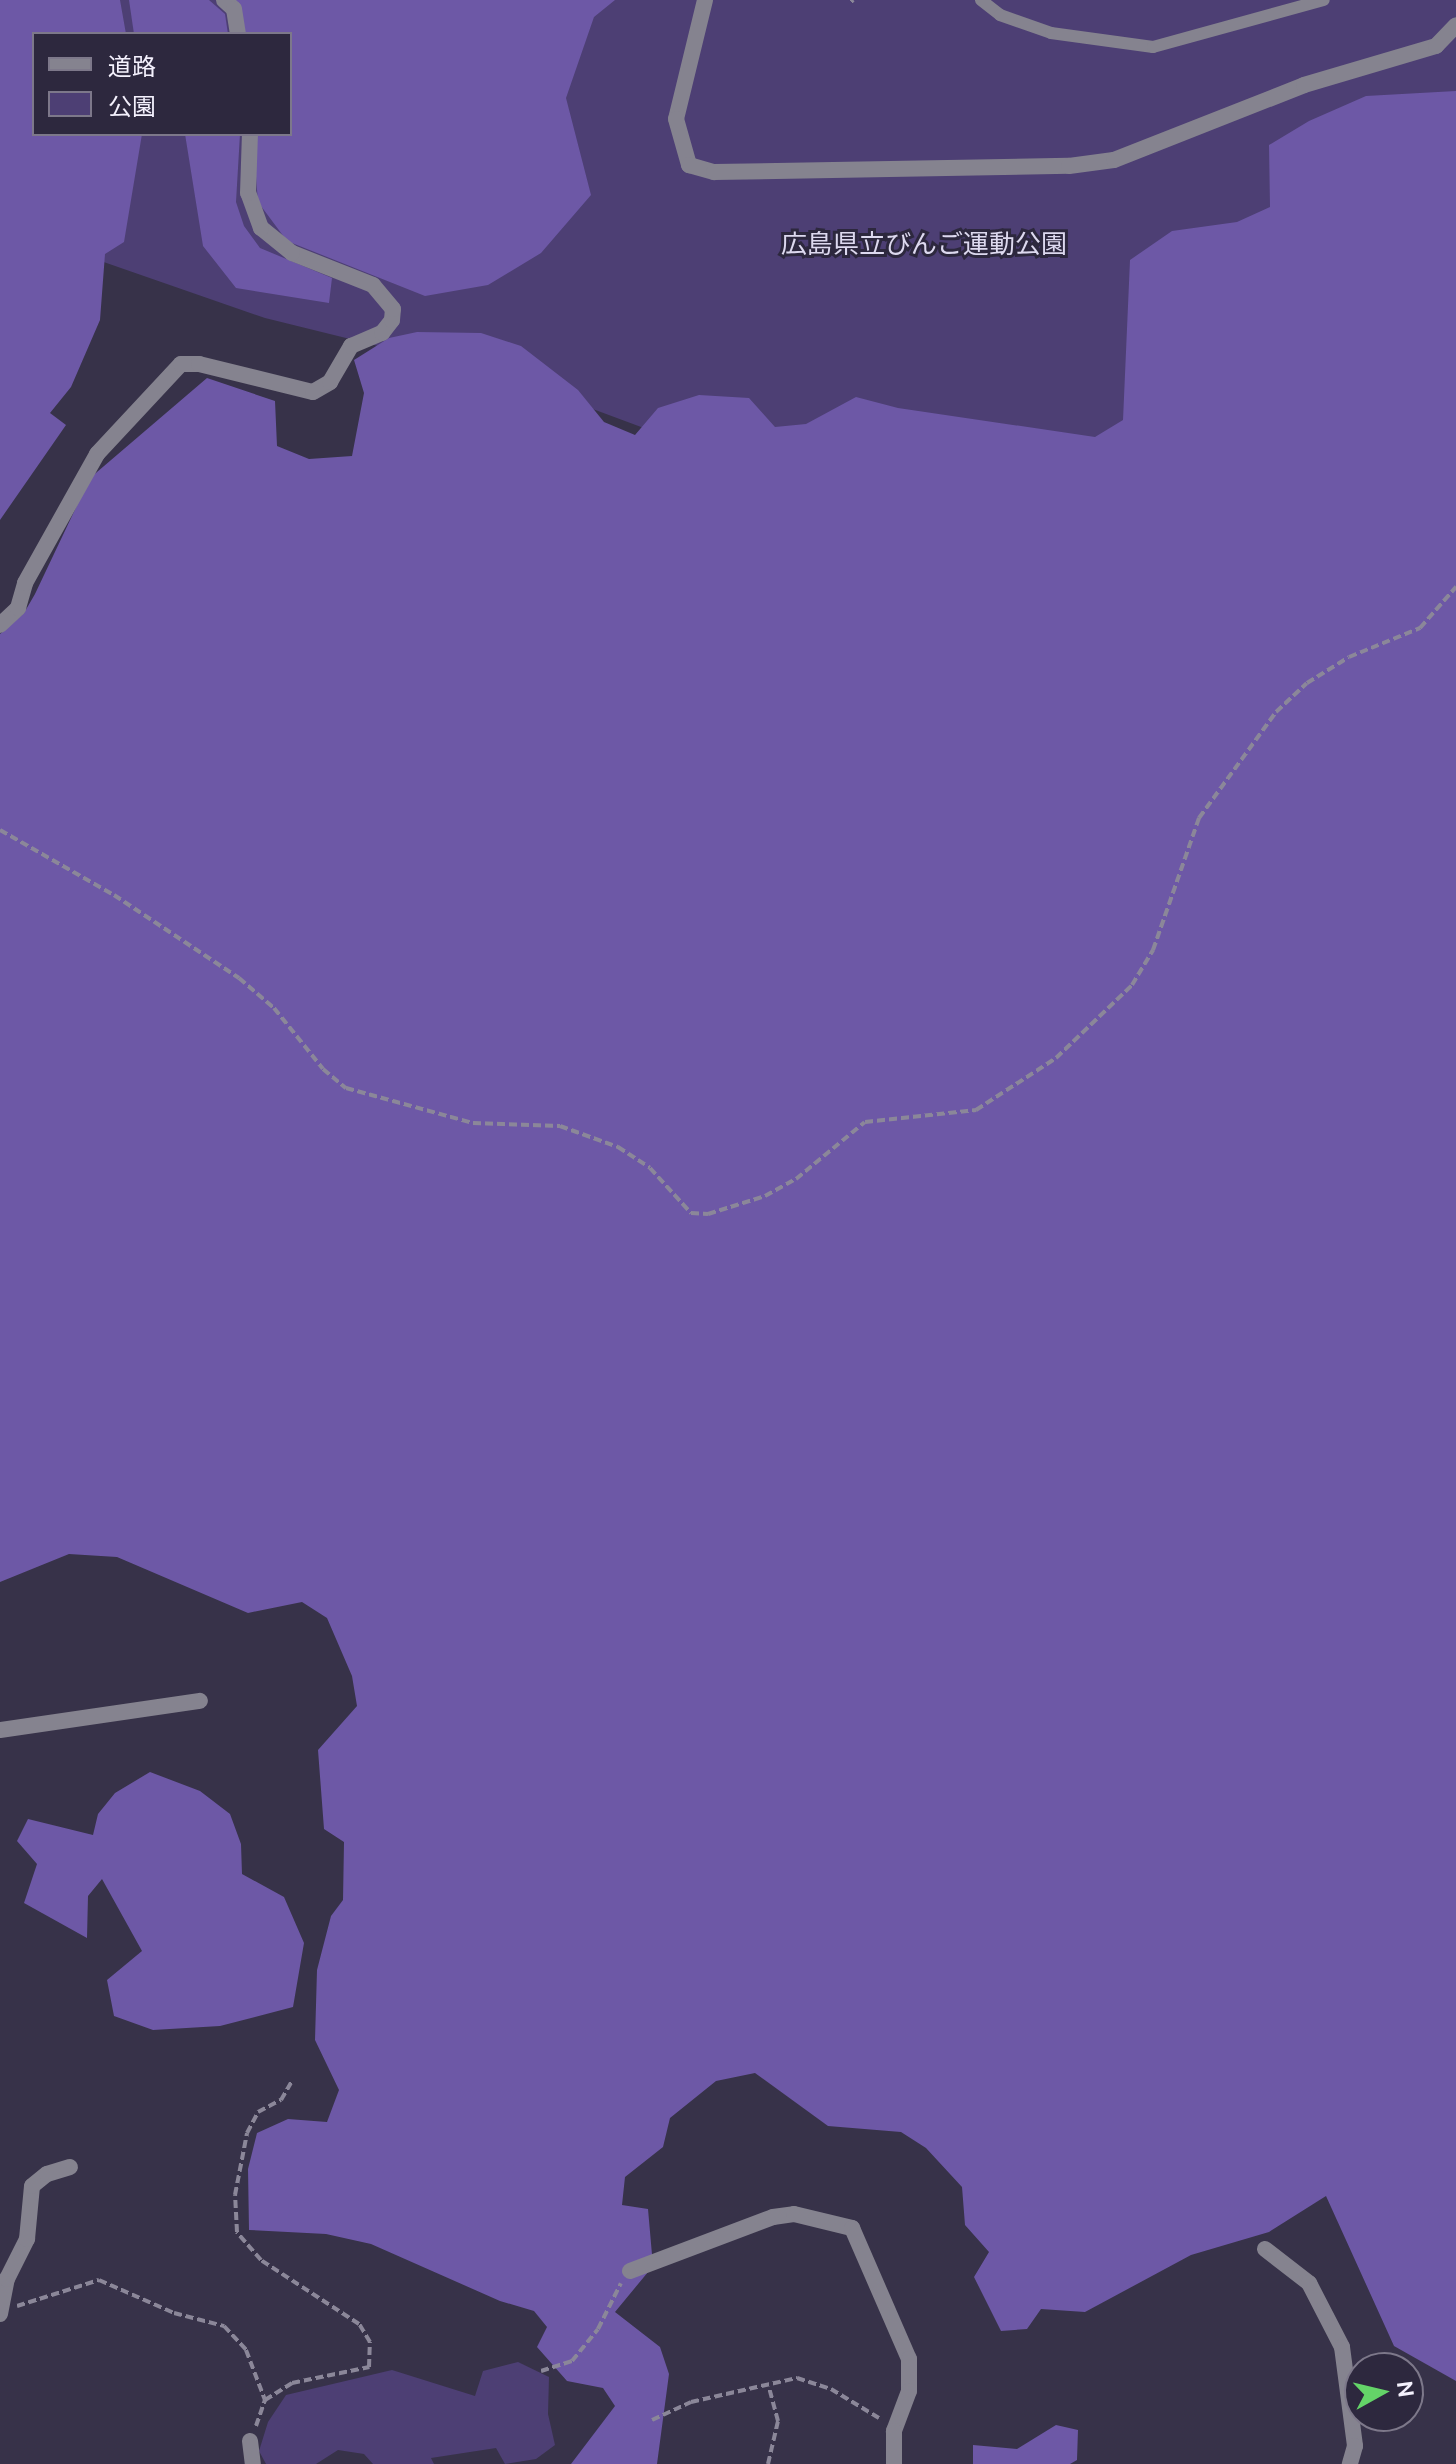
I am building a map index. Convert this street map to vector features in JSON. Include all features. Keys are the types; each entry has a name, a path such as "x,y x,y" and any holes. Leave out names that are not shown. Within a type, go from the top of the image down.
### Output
{"street":[{"path":"224,0 234,9 238,32"},
{"path":"705,0 676,119 689,165 714,172 1069,166 1114,160 1304,85 1436,46 1456,25"},
{"path":"0,625 18,608 25,583 97,454 181,364 199,364 313,392 330,382 351,346 382,333 392,320 393,309 373,285 292,253 261,228 248,193 250,136"},
{"path":"0,1730 200,1701"},
{"path":"2,2311 7,2279 27,2239 32,2186 70,2167"},
{"path":"630,2271 773,2217 794,2214 852,2228 909,2359 909,2391 894,2429 894,2464"},
{"path":"1265,2249 1309,2283 1342,2347 1355,2446 1350,2464"},
{"path":"250,2441 253,2464"}],"lane":[{"path":"981,0 1000,15 1051,33 1153,47 1324,0"}],"path":[{"path":"0,830 114,895 239,978 274,1008 323,1069 346,1088 473,1123 560,1126 618,1147 650,1168 691,1213 708,1214 765,1196 796,1179 865,1122 976,1110 1056,1058 1132,985 1153,950 1199,818 1276,712 1307,683 1349,657 1420,628 1456,587"},
{"path":"250,2441 265,2400 292,2383 369,2367 370,2342 359,2324 261,2260 237,2232 235,2195 247,2133 258,2112 281,2100 292,2081"},
{"path":"541,2371 572,2361 598,2329 609,2300 630,2271"},
{"path":"2,2311 38,2303 99,2280 174,2313 224,2326 246,2350 265,2400"},
{"path":"652,2420 691,2402 769,2387 787,2378 813,2382 872,2410 894,2429"},
{"path":"768,2464 778,2421 769,2387"}],"green space":[{"name":"広島県立びんご運動公園","path":"0,0 1456,0 1456,209 1112,474 668,437 512,379 265,318 0,226"},
{"path":"518,2362 549,2377 548,2414 555,2445 536,2459 505,2464 496,2448 431,2458 434,2464 373,2464 364,2454 338,2450 316,2464 266,2464 259,2451 268,2422 286,2395 392,2370 475,2396 483,2371"}],"shaded area":[{"path":"0,0 120,0 126,32 32,32 32,136 142,136 124,242 105,254 100,320 71,387 50,413 66,425 0,520"},
{"path":"129,0 209,0 225,14 228,32 134,32"},
{"path":"233,0 615,0 594,17 566,98 591,195 541,253 488,285 425,296 287,241 258,202 255,164 256,136 292,136 292,32 244,32"},
{"path":"1456,91 1456,2381 1424,2363 1424,2352 1405,2352 1394,2346 1326,2196 1269,2232 1191,2255 1085,2312 1041,2309 1027,2329 1001,2331 974,2277 989,2252 965,2225 962,2187 926,2148 901,2132 828,2126 755,2073 716,2081 670,2118 663,2147 625,2177 622,2205 648,2209 653,2266 615,2312 660,2347 669,2374 657,2464 571,2464 615,2406 603,2388 567,2381 537,2347 547,2327 534,2311 500,2301 371,2244 326,2234 249,2230 248,2169 257,2133 288,2119 327,2122 339,2090 315,2040 317,1970 331,1916 343,1900 344,1842 324,1829 318,1750 357,1706 352,1676 327,1618 302,1602 248,1613 117,1557 69,1554 0,1582 0,634 24,613 35,594 90,478 207,378 275,401 277,446 309,459 352,456 364,393 354,360 389,338 417,332 481,333 521,346 578,390 604,422 635,435 658,408 699,395 749,398 775,427 806,424 856,397 898,408 1095,437 1123,420 1130,260 1172,231 1237,222 1270,207 1269,145 1309,121 1366,96"},
{"path":"185,136 240,136 236,202 244,226 260,248 332,278 329,303 236,288 203,246"},
{"path":"150,1772 200,1791 230,1814 241,1844 242,1874 284,1897 304,1943 293,2007 220,2026 153,2030 114,2016 107,1980 142,1951 102,1879 88,1896 87,1938 24,1903 37,1864 17,1841 28,1819 93,1835 98,1814 115,1793"},
{"path":"1056,2425 1078,2430 1077,2460 1070,2464 973,2464 973,2445 1017,2449"}]}
